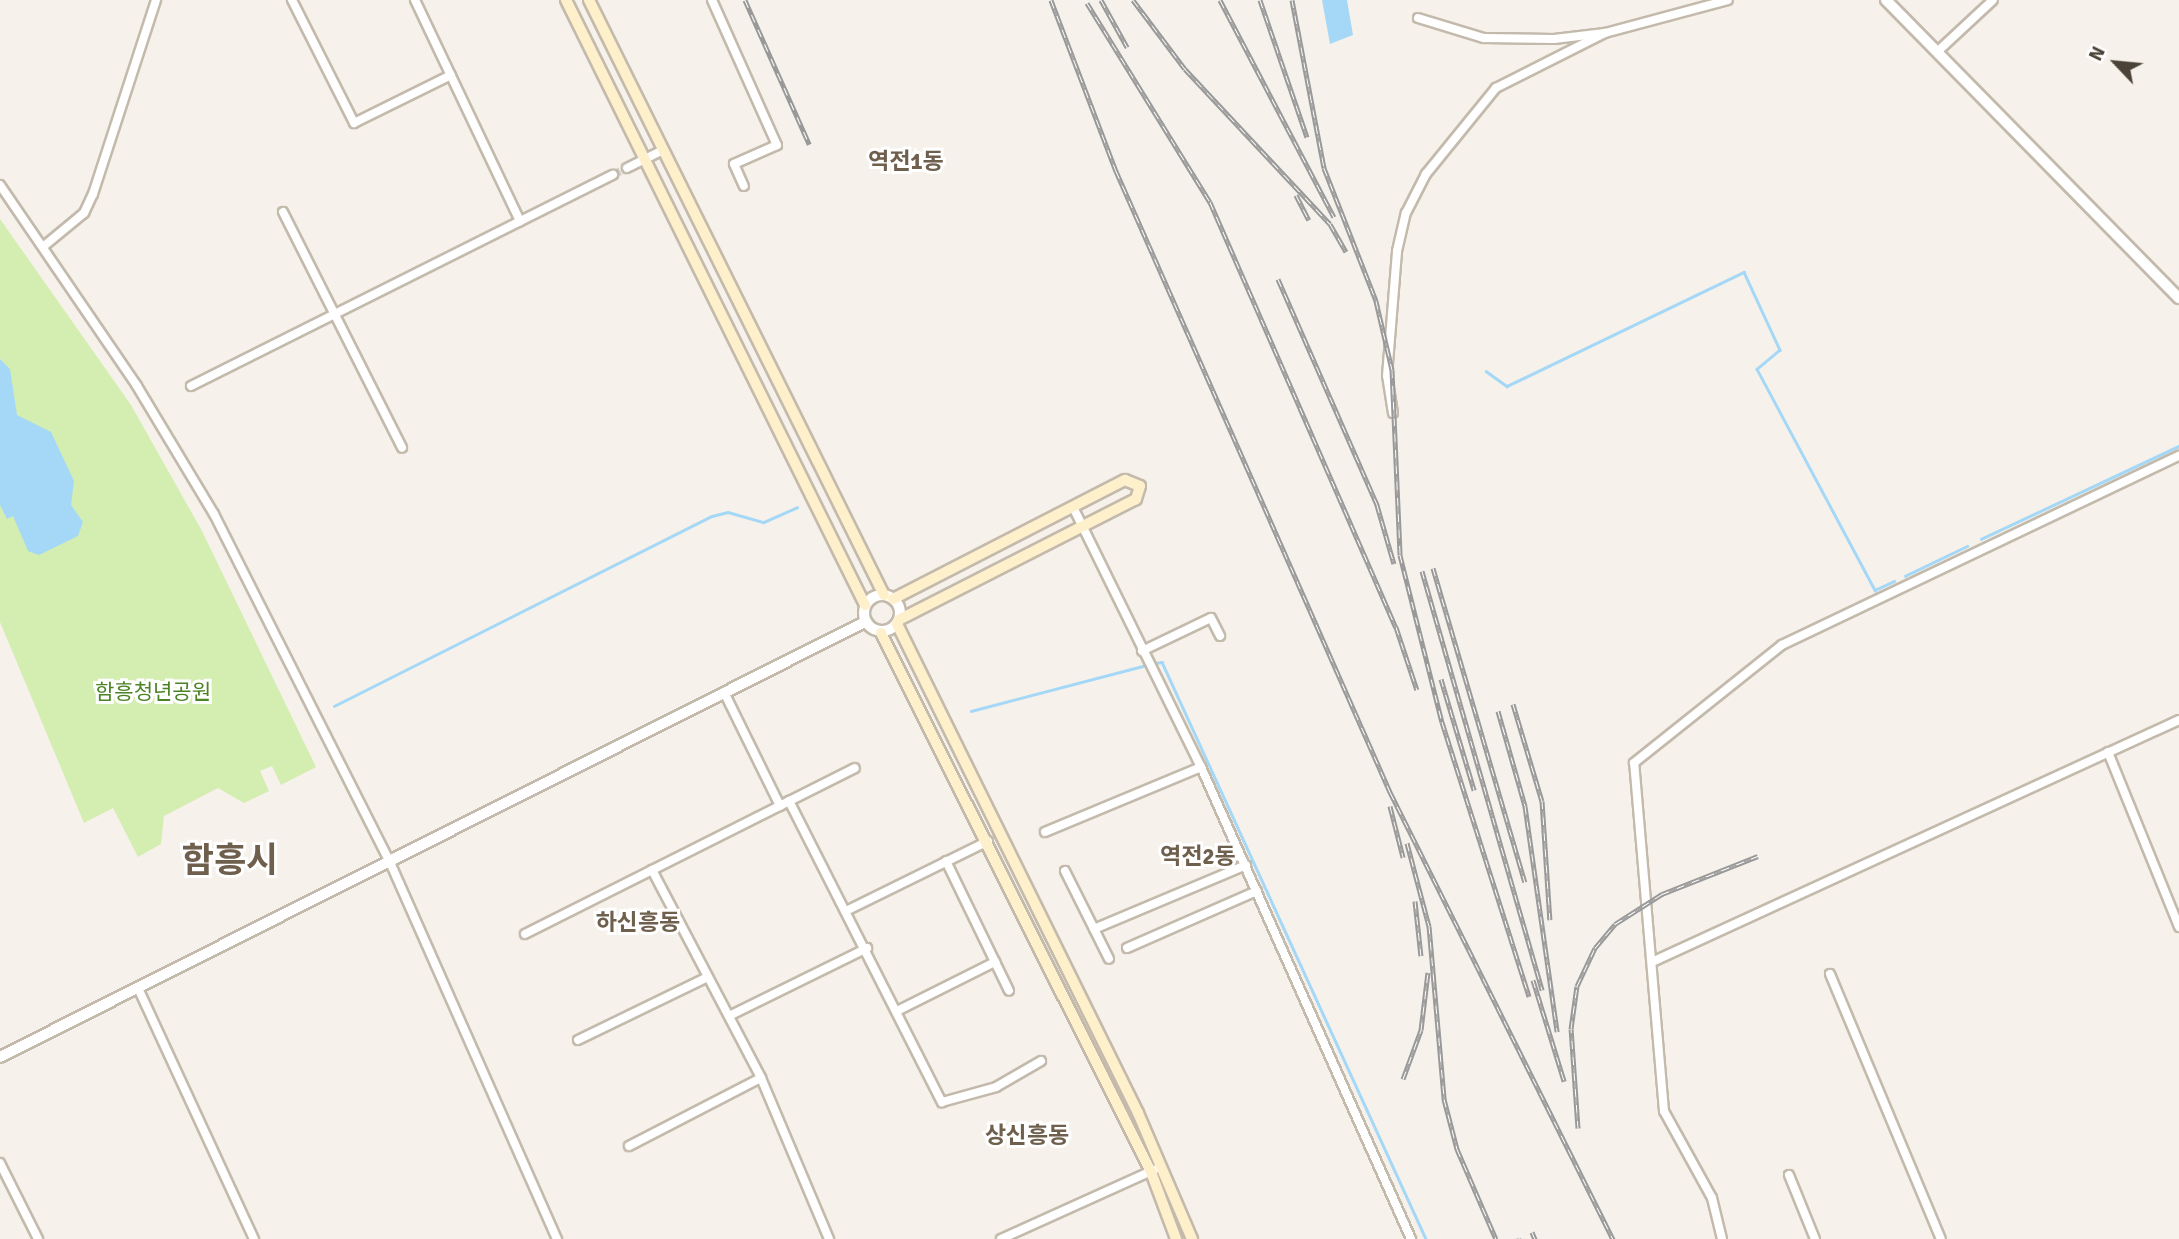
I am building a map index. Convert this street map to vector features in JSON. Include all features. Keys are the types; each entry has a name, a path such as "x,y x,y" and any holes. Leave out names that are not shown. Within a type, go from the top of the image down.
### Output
{"main road":[{"path":"566,0 865,605"},
{"path":"589,0 888,597 1125,480 1140,486 1136,499 898,622 1163,1165 1192,1239"},
{"path":"881,633 1151,1172 1176,1239"}],"street":[{"path":"44,246 84,213 93,194 156,0"},
{"path":"292,0 354,123 451,75"},
{"path":"415,0 520,221"},
{"path":"712,0 776,145 734,164 744,186"},
{"path":"1393,413 1387,376 1397,251 1406,213 1426,174 1496,88 1605,33 1728,0"},
{"path":"1886,0 2179,298"},
{"path":"1937,52 1993,0"},
{"path":"1418,18 1497,39 1605,33"},
{"path":"627,168 663,150"},
{"path":"191,386 613,175"},
{"path":"0,185 44,246 214,514 390,860 557,1239"},
{"path":"283,212 402,448"},
{"path":"1722,1239 1712,1198 1664,1111 1633,770 1638,757 1782,645 2179,456"},
{"path":"1073,507 1201,767 1411,1239"},
{"path":"888,597 898,622 881,633 866,622 865,605 888,597"},
{"path":"1142,651 1210,618 1220,636"},
{"path":"0,1057 866,622"},
{"path":"724,692 785,804 848,910 942,1102 996,1087 1041,1061"},
{"path":"1652,962 2179,720"},
{"path":"2108,752 2179,927"},
{"path":"1045,832 1201,767"},
{"path":"525,934 855,768"},
{"path":"848,910 946,860 988,842"},
{"path":"946,860 1009,991"},
{"path":"1094,929 1246,865"},
{"path":"652,870 761,1078 828,1239"},
{"path":"1065,872 1109,959"},
{"path":"1127,948 1257,891"},
{"path":"729,1016 867,948"},
{"path":"897,1010 995,962"},
{"path":"1830,974 1941,1239"},
{"path":"578,1041 708,976"},
{"path":"138,988 254,1239"},
{"path":"629,1146 761,1078"},
{"path":"0,1163 38,1239"},
{"path":"1001,1239 1163,1165"},
{"path":"1789,1175 1815,1239"}],"green space":[{"name":"함흥청년공원","path":"0,219 131,405 202,531 316,767 281,785 272,766 260,771 269,791 244,803 218,788 164,816 161,844 138,857 113,808 84,823 0,622"}],"water":[{"path":"1322,0 1347,0 1353,35 1330,44"},
{"path":"0,359 10,369 17,415 51,432 74,481 71,505 83,522 78,536 39,555 28,551 13,516 7,519 0,505"}],"waterway":[{"path":"1486,371 1507,386 1744,272 1780,350 1757,369 1875,590 1894,581"},
{"path":"1981,539 2179,446"},
{"path":"334,706 712,516 728,512 764,522 797,507"},
{"path":"1905,576 1967,546"},
{"path":"1155,663 1162,662 1426,1239"},
{"path":"971,711 1143,666"}],"tunnel":[{"path":"613,175 627,168"}],"railway":[{"path":"745,0 809,144"},
{"path":"1051,0 1116,171 1390,792 1613,1239"},
{"path":"1101,0 1127,47"},
{"path":"1133,0 1185,69 1330,224 1346,252"},
{"path":"1220,0 1334,217"},
{"path":"1260,0 1307,137"},
{"path":"1292,0 1324,168 1376,301 1392,370 1400,555 1442,722 1529,997"},
{"path":"1087,3 1210,202 1396,627 1417,690"},
{"path":"1296,195 1309,220"},
{"path":"1278,279 1377,505 1394,564"},
{"path":"1433,568 1525,882"},
{"path":"1422,571 1542,990"},
{"path":"1441,679 1474,790"},
{"path":"1513,704 1542,801 1550,920"},
{"path":"1498,711 1525,806 1557,1032"},
{"path":"1390,806 1403,857"},
{"path":"1407,843 1429,926 1444,1099 1457,1149 1496,1239"},
{"path":"1578,1128 1571,1029 1577,986 1595,948 1615,924 1662,894 1758,856"},
{"path":"1415,901 1421,956"},
{"path":"1403,1079 1421,1030 1428,972"},
{"path":"1533,980 1564,1081"},
{"path":"1532,1232 1535,1239"}],"district":[{"name":"역전1동","path":"906,162"},
{"name":"역전2동","path":"1198,857"},
{"name":"함흥시","path":"230,861"},
{"name":"하신흥동","path":"638,923"},
{"name":"상신흥동","path":"1027,1136"}]}
